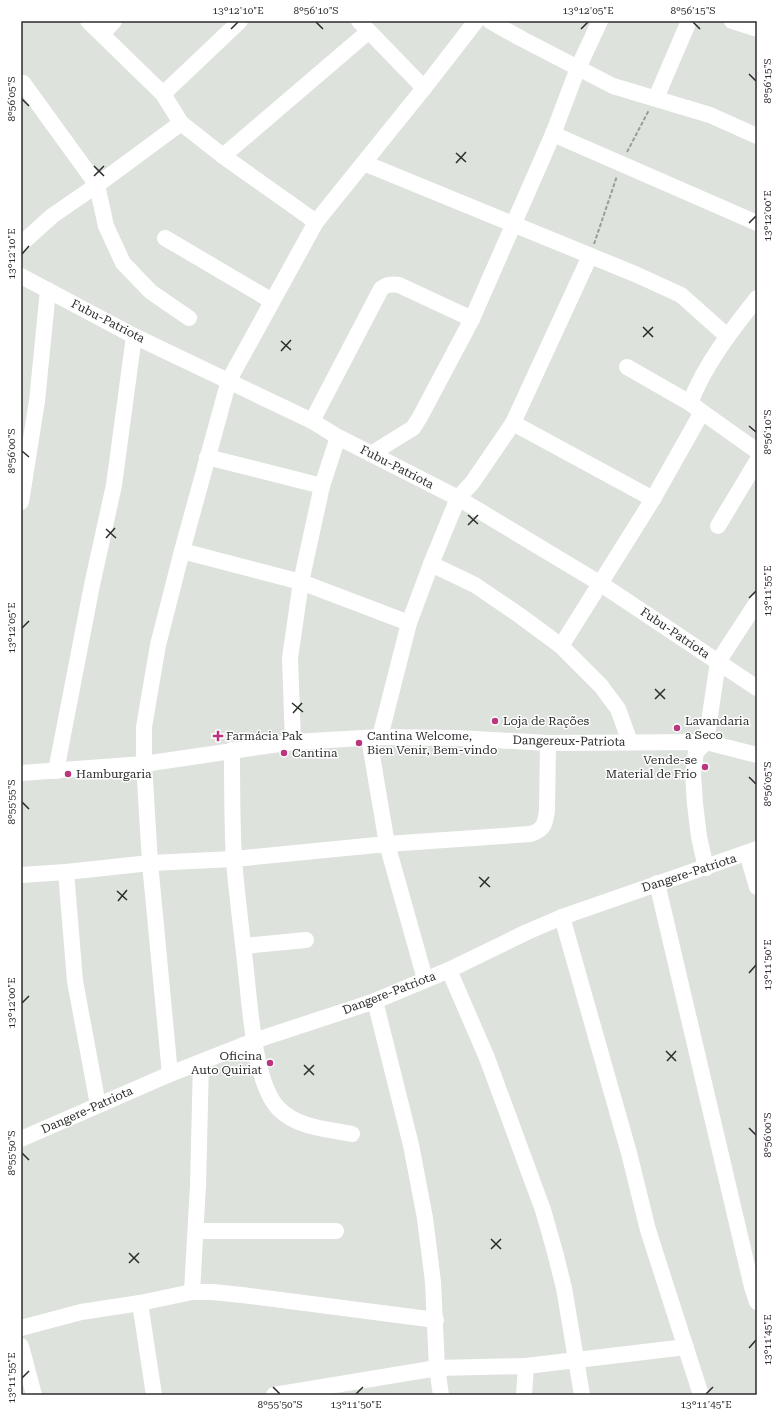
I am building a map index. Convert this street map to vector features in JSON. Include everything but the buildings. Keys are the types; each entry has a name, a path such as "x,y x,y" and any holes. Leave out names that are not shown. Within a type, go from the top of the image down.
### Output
{"street":[{"path":"88,21 163,94 181,123 223,156 316,222"},
{"path":"102,34 114,21"},
{"path":"163,94 240,21"},
{"path":"170,1074 150,863 144,764 145,722 156,656 182,551 228,380 316,222 476,21"},
{"path":"490,21 614,86 710,115 757,136"},
{"path":"371,454 413,428 472,319 553,134 578,68 600,21"},
{"path":"656,98 689,21"},
{"path":"732,21 757,29"},
{"path":"223,156 364,26 424,88"},
{"path":"22,83 97,185 106,226 123,263 151,292 189,318"},
{"path":"21,244 47,220 181,123"},
{"path":"553,134 757,223"},
{"path":"364,163 635,274 681,295 727,336"},
{"path":"165,238 272,301"},
{"path":"424,979 387,844 374,738 409,623 430,564 458,498 472,483 513,423 590,256"},
{"name":"Fubu-Patriota","path":"21,276 134,336 228,380 458,498 601,584 757,688"},
{"path":"312,422 381,289 386,285 399,285 472,319"},
{"path":"21,502 37,401 48,290"},
{"path":"562,646 653,499 696,408 702,376 727,336 757,298"},
{"path":"56,771 92,585 114,485 134,336"},
{"path":"627,367 696,408 756,452 718,526"},
{"path":"513,423 653,499"},
{"path":"293,742 290,658 301,582 322,486 338,437"},
{"path":"207,457 322,486"},
{"path":"182,551 301,582 409,623"},
{"path":"430,564 474,585 520,615 562,646 601,686 618,709 630,742"},
{"path":"706,868 699,837 693,774 696,752 706,742 718,662 757,602"},
{"name":"Dangereux-Patriota","path":"21,773 144,764 293,742 374,738 458,738 548,742 706,742 757,755"},
{"path":"21,875 150,863 234,859 387,844 530,834 537,832 542,828 547,811 548,742"},
{"path":"232,750 234,859 254,1041 264,1082 278,1108 296,1121 352,1134"},
{"path":"752,851 757,887"},
{"name":"Dangere-Patriota","path":"21,1139 170,1074 254,1041 375,1000 449,970 527,932 562,917 752,851"},
{"path":"66,872 75,981 98,1105"},
{"path":"657,883 745,1261 757,1302"},
{"path":"562,917 628,1145 650,1237 701,1395"},
{"path":"244,946 306,940"},
{"path":"449,970 487,1058 543,1210 564,1288 582,1395"},
{"path":"375,1000 411,1145 425,1218 433,1282 436,1320 437,1368 441,1395"},
{"path":"192,1292 196,1231 201,1062"},
{"path":"196,1231 336,1231"},
{"path":"21,1328 81,1312 140,1303 192,1292 242,1295 436,1320"},
{"path":"140,1303 154,1395"},
{"path":"21,1346 34,1395"},
{"path":"284,1394 437,1368 526,1366 686,1347"},
{"path":"524,1395 526,1366"}],"place":[{"name":"Loja de Rações","path":"495,721"},
{"name":"Lavandaria a Seco","path":"677,728"},
{"name":"Farmácia Pak","path":"218,736"},
{"name":"Cantina Welcome, Bien Venir, Bem-vindo","path":"359,743"},
{"name":"Cantina","path":"284,753"},
{"name":"Vende-se Material de Frio","path":"705,767"},
{"name":"Hamburgaria","path":"68,774"},
{"name":"Oficina Auto Quiriat","path":"270,1063"}]}
